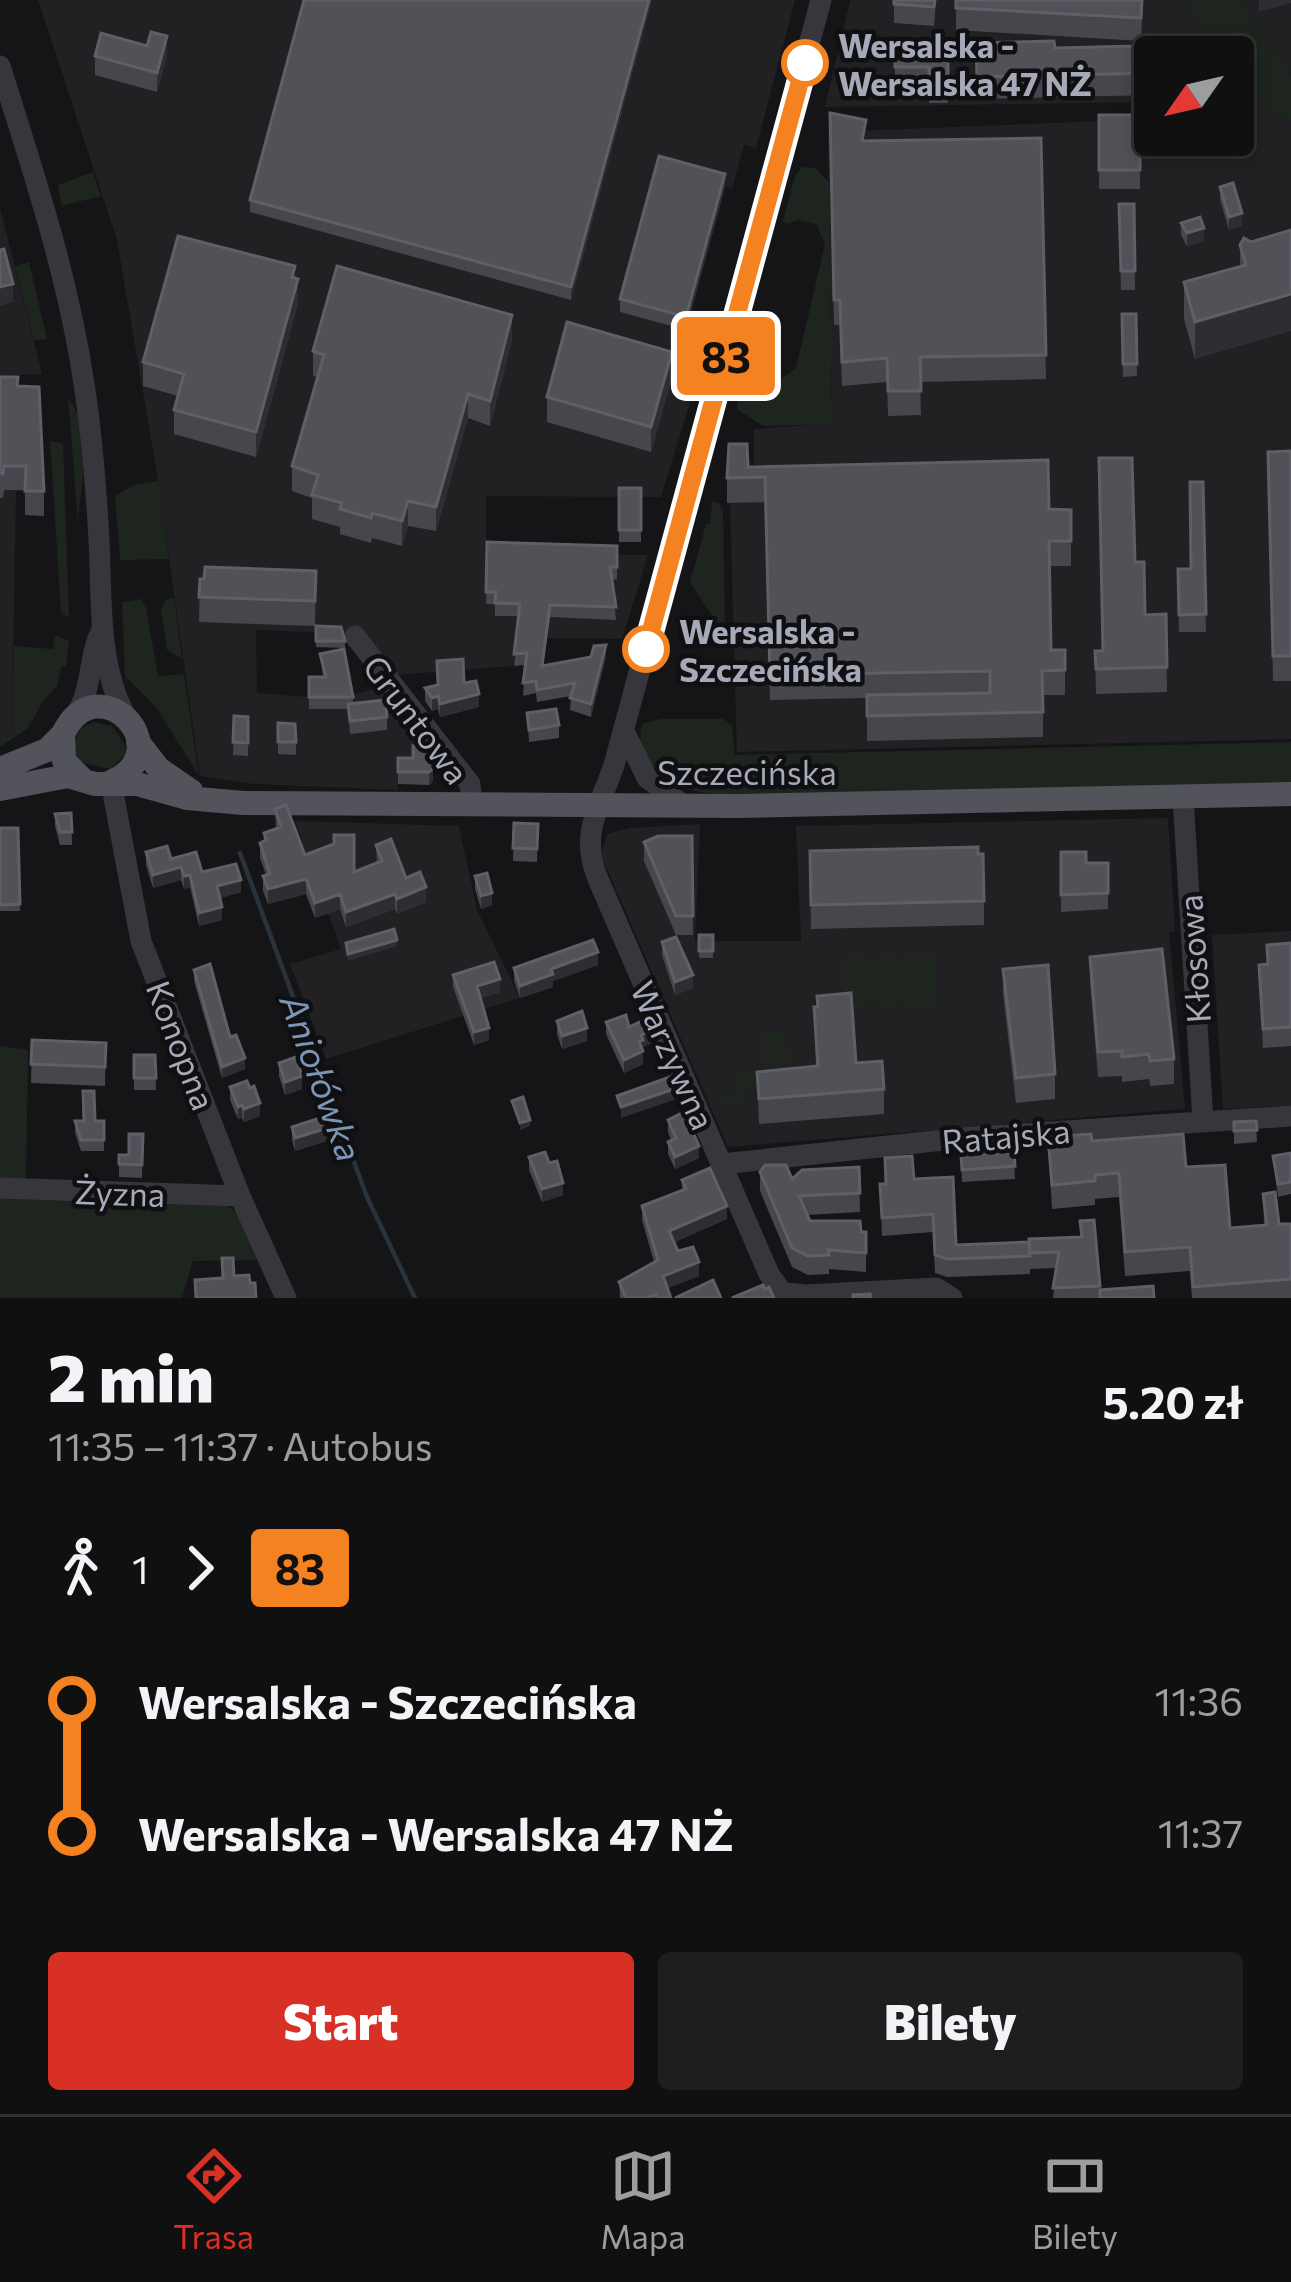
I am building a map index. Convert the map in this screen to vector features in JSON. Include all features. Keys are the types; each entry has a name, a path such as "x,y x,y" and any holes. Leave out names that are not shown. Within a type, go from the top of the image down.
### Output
{"main road":[{"path":"0,770 49,748 69,724 100,706 126,717 168,778 204,799"},
{"path":"69,724 63,758 82,780"},
{"path":"0,789 61,776 111,782 133,766 139,742"},
{"name":"Szczecińska","path":"111,782 204,799 271,804 761,806 1291,794"}],"street":[{"name":"Warzywna","path":"786,1295 769,1274 593,868 589,836 624,730 821,0"},
{"path":"0,66 46,212 76,340 94,465 102,629 112,687 126,717"},
{"path":"69,724 87,694 93,649 102,629"},
{"name":"Gruntowa","path":"355,636 470,784 472,805"},
{"path":"624,730 640,770 654,786 682,804"},
{"name":"Konopna","path":"111,782 141,941 240,1196 286,1298"},
{"name":"Kłosowa","path":"1183,796 1203,1121"},
{"name":"Ratajska","path":"722,1164 962,1138 1291,1116"},
{"name":"Żyzna","path":"0,1188 240,1196"},
{"path":"786,1295 936,1288 952,1298"}],"shaded area":[{"path":"38,0 795,0 756,148 744,145 732,189 659,169 621,312 686,330 676,368 698,376 661,497 486,496 486,553 648,555 622,639 517,638 513,666 394,675 361,634 256,630 257,693 333,699 387,686 436,750 437,759 414,759 399,771 398,790 254,784 200,776 157,474 117,240"},
{"path":"850,0 1185,0 1207,36 1134,36 1134,102 825,107"},
{"path":"1185,0 1238,0 1291,74 1291,121 1254,99 1254,36 1207,36"},
{"path":"1238,0 1291,0 1291,74 1254,28"},
{"path":"1254,98 1291,121 1291,739 737,752 729,469 754,468 754,429 832,423 828,132 1134,120 1134,156 1254,156"},
{"path":"802,167 815,168 829,182 832,424 763,426 737,409 741,376 753,363 780,380 796,368 825,244 816,224 783,221 795,176"},
{"path":"93,172 101,196 62,206 58,185"},
{"path":"0,208 42,374 15,375 44,516 25,515 26,491 16,491 12,737 0,737"},
{"path":"29,262 47,339 34,340 15,266"},
{"path":"68,398 76,410 83,441 78,522"},
{"path":"50,441 63,444 69,618 61,612"},
{"path":"158,481 169,559 120,560 115,496 134,485"},
{"path":"712,502 723,510 725,636 690,582 706,524 710,524"},
{"path":"174,598 182,659 167,650 161,609 167,599"},
{"path":"141,599 158,676 184,674 199,776 156,707 125,676 122,602"},
{"path":"55,635 69,641 57,686 28,728 0,747 0,737 12,736 14,646 53,649"},
{"path":"660,719 723,719 732,725 735,755 1291,742 1291,784 753,797 713,794 674,785 647,764 641,747 642,724"},
{"path":"95,722 112,726 129,751 110,769 75,761 79,732"},
{"path":"1168,818 1175,931 1169,932 1185,1109 728,1147 601,855 607,834 700,824 695,941 801,941 796,826"},
{"path":"295,821 459,826 477,910 520,998 326,1059 290,964 341,949"},
{"path":"1291,931 1291,1105 1223,1109 1212,935"},
{"path":"936,955 936,1005 843,1004 843,956"},
{"path":"787,1030 791,1076 765,1078 761,1032"},
{"path":"0,1046 28,1050 26,1180 0,1180"},
{"path":"759,1069 761,1084 745,1085 745,1102 735,1111 727,1105 717,1109 715,1100 724,1092 728,1095 735,1090 739,1095 736,1073"},
{"path":"0,1193 217,1201 237,1212 260,1260 193,1261 182,1298 0,1298"}],"building":[{"path":"304,0 649,0 571,287 250,200"},
{"path":"894,0 935,0 934,7 894,4"},
{"path":"956,0 1142,0 1141,18 956,8"},
{"path":"151,32 167,36 157,73 95,56 101,33 147,46"},
{"path":"948,40 948,85 929,85 929,67 895,67 895,41"},
{"path":"976,43 1134,46 1134,73 977,77"},
{"path":"830,113 866,120 862,141 1041,138 1046,355 920,357 921,391 888,391 887,358 842,362 840,300 834,300"},
{"path":"1099,115 1134,115 1134,156 1140,156 1140,170 1099,170"},
{"path":"659,156 725,174 686,317 620,299"},
{"path":"1233,183 1242,213 1229,217 1220,187"},
{"path":"1119,204 1134,204 1135,271 1121,271"},
{"path":"1200,217 1204,228 1187,233 1181,223"},
{"path":"1291,230 1291,294 1195,322 1184,282 1246,265 1240,245 1244,238 1251,242"},
{"path":"178,236 295,266 292,277 298,279 256,432 174,410 184,374 143,362"},
{"path":"4,249 13,284 0,287 0,250"},
{"path":"337,266 512,315 490,401 468,394 436,507 408,501 402,521 372,513 371,518 312,495 318,475 292,466 324,355 313,351"},
{"path":"1122,314 1136,314 1137,364 1123,364"},
{"path":"567,322 672,352 651,427 547,397"},
{"path":"0,377 18,377 17,386 39,387 44,491 25,491 26,466 4,466 0,473"},
{"path":"729,444 747,444 748,467 1048,460 1049,509 1071,510 1071,541 1049,541 1051,650 1065,650 1065,670 1042,671 1043,712 867,716 867,695 990,693 990,671 770,675 765,477 727,478"},
{"path":"1291,451 1291,656 1273,656 1268,452"},
{"path":"1099,458 1132,458 1135,562 1144,562 1145,615 1166,614 1167,667 1096,669 1095,651 1103,651"},
{"path":"1190,482 1203,482 1206,614 1179,615 1178,569 1191,569"},
{"path":"619,488 641,488 641,530 619,530"},
{"path":"487,542 617,546 617,567 610,567 616,607 550,605 542,666 591,657 594,646 606,645 591,704 570,698 575,683 537,690 536,681 523,683 527,653 514,654 520,604 495,603 496,592 486,592"},
{"path":"205,567 316,571 315,601 199,597"},
{"path":"316,626 341,627 345,641 316,641"},
{"path":"344,649 353,697 309,697 309,677 326,677 320,654"},
{"path":"463,659 464,683 476,681 479,694 440,704 438,696 432,698 425,688 438,685 437,661"},
{"path":"385,700 387,717 350,721 348,704"},
{"path":"556,709 559,725 529,730 527,713"},
{"path":"234,716 248,717 248,743 233,742"},
{"path":"278,723 295,724 296,742 278,742"},
{"path":"413,746 433,748 429,772 398,772 398,758 413,758"},
{"path":"286,805 305,855 334,844 334,835 354,835 354,872 382,861 376,845 391,839 406,878 420,872 426,887 346,912 340,894 315,903 306,879 268,889 263,876 270,874 260,843 266,840 264,833 281,827 275,809"},
{"path":"71,813 72,832 60,832 55,814"},
{"path":"514,823 538,824 537,849 513,848"},
{"path":"0,828 18,828 20,904 0,905"},
{"path":"658,836 692,836 693,916 676,916 644,842"},
{"path":"167,846 171,859 196,852 202,872 236,864 241,880 217,886 222,907 199,913 190,875 184,876 181,867 153,875 146,852"},
{"path":"978,847 978,854 983,854 984,901 811,905 810,851"},
{"path":"1061,852 1086,852 1086,863 1108,863 1108,893 1061,895"},
{"path":"487,873 492,893 481,896 475,876"},
{"path":"394,929 397,940 348,954 346,943"},
{"path":"699,935 713,935 713,951 699,951"},
{"path":"676,937 693,975 675,982 662,942"},
{"path":"593,940 598,952 520,986 514,968"},
{"path":"1291,943 1291,1027 1263,1029 1259,965 1268,964 1267,945"},
{"path":"1162,949 1174,1059 1150,1061 1149,1054 1122,1057 1122,1051 1098,1052 1090,957"},
{"path":"494,962 500,979 477,986 489,1028 474,1032 453,975"},
{"path":"210,964 230,1037 236,1035 245,1058 222,1067 194,970"},
{"path":"1048,965 1055,1074 1016,1078 1003,969"},
{"path":"851,993 856,1063 882,1061 884,1089 759,1099 757,1072 818,1066 817,996"},
{"path":"582,1011 587,1028 562,1036 557,1021"},
{"path":"626,1015 629,1027 646,1019 651,1031 641,1035 643,1051 624,1060 606,1022"},
{"path":"32,1040 106,1043 105,1067 31,1064"},
{"path":"134,1055 155,1055 156,1078 134,1078"},
{"path":"296,1057 302,1076 285,1082 279,1063"},
{"path":"670,1077 674,1089 621,1107 617,1096"},
{"path":"247,1081 260,1103 244,1109 238,1107 230,1087"},
{"path":"83,1091 94,1091 95,1121 104,1121 104,1140 81,1140 75,1121 84,1121"},
{"path":"523,1097 530,1120 520,1123 512,1101"},
{"path":"330,1102 344,1144 334,1147 327,1128 295,1138 292,1127 323,1117 320,1106"},
{"path":"684,1112 699,1146 675,1157 668,1142 676,1138 668,1120"},
{"path":"1256,1121 1257,1130 1234,1131 1234,1122"},
{"path":"129,1134 143,1134 142,1165 119,1164 119,1155 129,1155"},
{"path":"1091,1134 1092,1141 1183,1134 1186,1167 1225,1165 1230,1228 1267,1225 1263,1194 1275,1192 1279,1224 1291,1224 1291,1279 1193,1287 1190,1247 1125,1252 1119,1173 1095,1175 1095,1181 1052,1185 1048,1137"},
{"path":"545,1152 549,1163 557,1161 563,1183 542,1189 529,1157"},
{"path":"1014,1152 1015,1166 962,1170 961,1155"},
{"path":"1291,1153 1291,1182 1278,1184 1273,1156"},
{"path":"912,1156 914,1179 953,1177 956,1245 1029,1242 1030,1256 947,1259 935,1255 933,1214 882,1218 880,1184 886,1184 885,1158"},
{"path":"765,1165 786,1165 792,1179 802,1170 859,1167 860,1193 799,1196 810,1221 860,1221 861,1232 866,1232 866,1253 828,1250 829,1255 808,1256 792,1248 760,1172"},
{"path":"710,1168 727,1206 669,1231 678,1251 693,1247 699,1262 663,1276 671,1298 626,1298 619,1282 658,1260 642,1206 686,1189 682,1180"},
{"path":"1094,1220 1100,1286 1053,1288 1059,1252 1030,1253 1029,1239 1082,1237 1080,1221"},
{"path":"222,1258 233,1258 234,1276 249,1275 256,1298 196,1298 195,1280 223,1278"},
{"path":"713,1280 721,1298 675,1298"},
{"path":"763,1285 774,1298 732,1298"},
{"path":"1153,1286 1154,1298 1100,1298 1100,1290"}],"waterway":[{"name":"Aniołówka","path":"240,853 367,1197 415,1298"}],"bus line":[{"name":"83","path":"646,649 805,63"}],"place":[{"name":"Wersalska - Wersalska 47 NŻ","path":"805,63"},
{"name":"Wersalska - Szczecińska","path":"646,649"}]}
